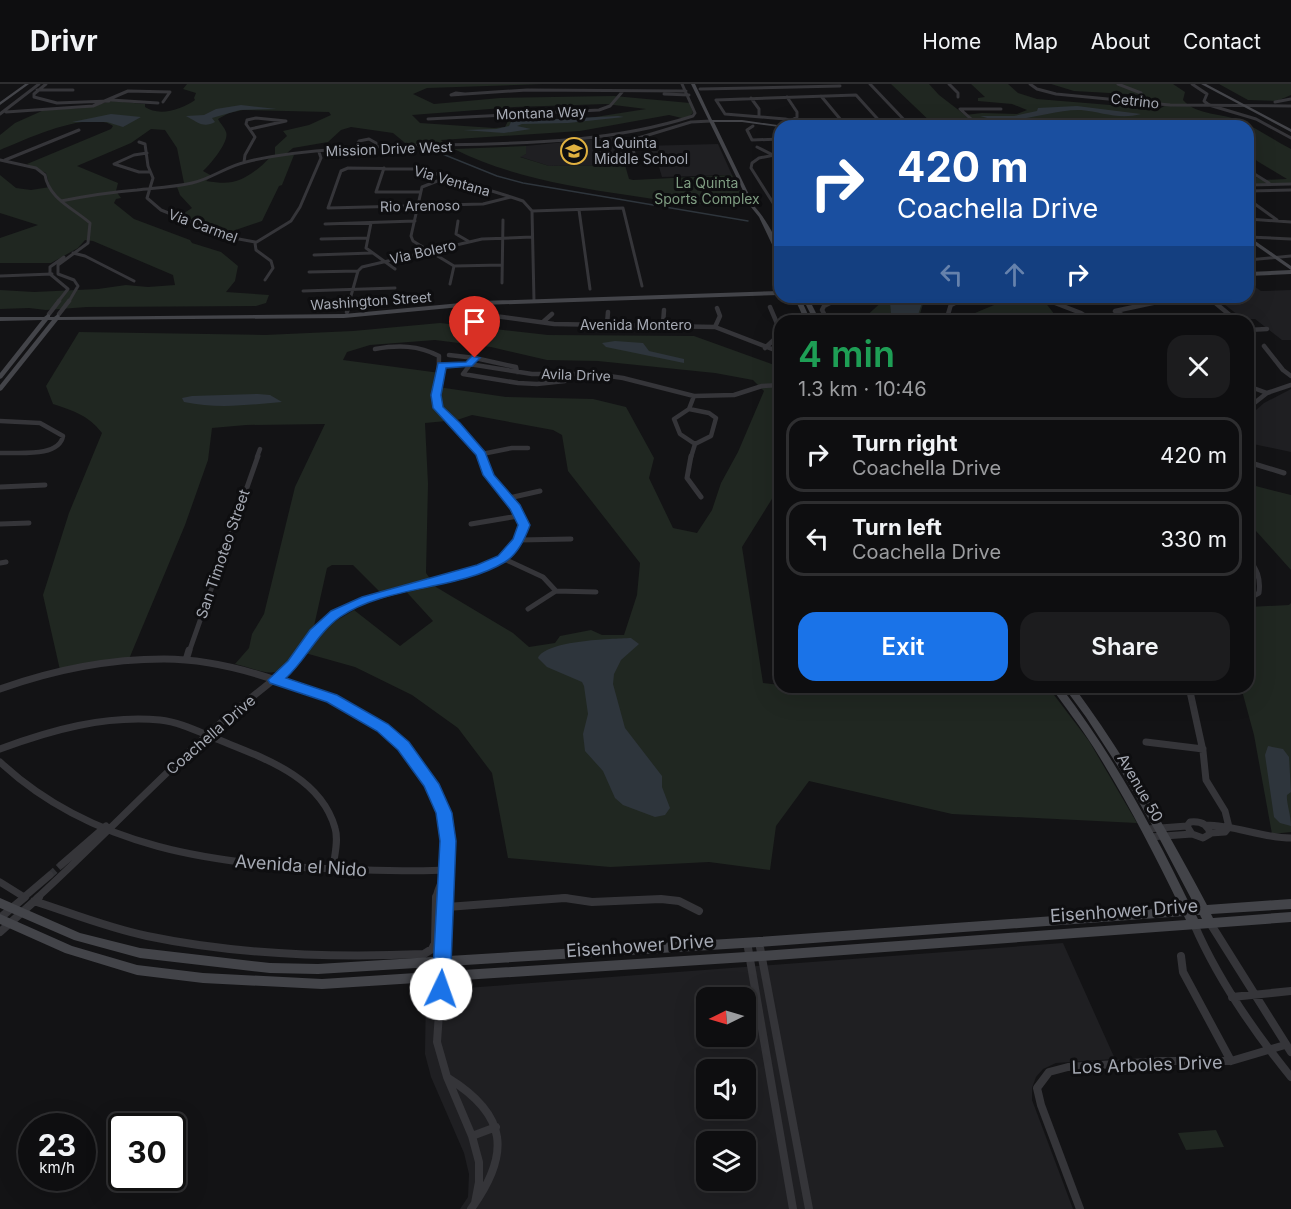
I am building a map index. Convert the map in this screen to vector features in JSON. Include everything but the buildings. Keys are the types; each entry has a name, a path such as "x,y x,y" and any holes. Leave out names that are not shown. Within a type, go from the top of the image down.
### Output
{"main road":[{"path":"0,101 21,84"},
{"path":"0,101 27,84"},
{"path":"693,84 714,121"},
{"path":"1203,84 1291,130"},
{"path":"1209,84 1243,104"},
{"path":"699,86 753,207 761,217 774,243"},
{"path":"714,121 742,121 774,125"},
{"path":"1254,242 1291,272"},
{"path":"1254,275 1291,272"},
{"name":"Washington Street","path":"0,318 347,312 534,299 774,291"},
{"name":"Washington Street","path":"53,316 311,317 534,299"},
{"path":"311,317 347,312"},
{"path":"261,318 266,315 300,313"},
{"path":"0,377 53,316"},
{"path":"1,386 53,316"},
{"name":"Avenue 50","path":"1060,693 1099,746 1149,833 1194,924"},
{"name":"Avenue 50","path":"1073,693 1111,744 1162,832 1210,923"},
{"name":"Eisenhower Drive","path":"11,908 78,937 140,952 270,968 318,969 753,942 1291,904"},
{"name":"Eisenhower Drive","path":"2,923 69,950 137,970 203,978 322,984 749,957 1291,917"}],"street":[{"path":"6,112 39,84"},
{"path":"12,107 71,109 93,106 110,100 117,94 125,92 165,88 171,93 163,102 158,103 110,100 48,102 34,97 34,94 46,84"},
{"path":"682,84 689,95"},
{"path":"728,84 732,87"},
{"path":"870,84 904,120"},
{"path":"949,84 958,97"},
{"name":"Cetrino","path":"1030,84 1046,92 1067,96 1170,105 1243,104"},
{"path":"1118,84 1141,93 1144,101"},
{"path":"1192,84 1207,94 1204,101 1209,105 1256,119 1291,138"},
{"path":"699,86 839,85"},
{"path":"30,90 73,90"},
{"path":"465,94 535,90 686,90"},
{"name":"Montana Way","path":"428,119 599,110 610,106 623,91"},
{"path":"655,91 689,95"},
{"name":"Mission Drive West","path":"61,201 208,179 244,162 276,156 376,149 518,145 604,136 688,119 695,113 689,95"},
{"path":"787,97 798,115 792,120 723,114 717,99 856,95 879,120"},
{"path":"821,96 841,120"},
{"path":"751,98 759,109 759,116"},
{"path":"1243,104 1291,99"},
{"path":"1275,102 1280,105"},
{"path":"1262,103 1267,105"},
{"path":"1243,104 1291,106"},
{"path":"0,114 31,109"},
{"path":"972,120 960,109 1000,109"},
{"path":"483,120 488,115"},
{"path":"244,162 245,154 255,137 246,122 250,119 283,121"},
{"path":"250,129 292,120"},
{"path":"636,160 631,143 638,137 691,122 714,121"},
{"path":"753,126 747,130 752,140 774,139"},
{"path":"2,160 79,130"},
{"path":"345,148 354,148 357,142 369,139 376,143 376,149"},
{"path":"139,142 145,144 149,172 153,178 148,189"},
{"path":"757,147 774,155"},
{"path":"265,280 273,268 271,261 256,250 255,242 284,227 298,212 321,157 320,152"},
{"path":"147,153 134,155 114,164 139,172 149,172"},
{"path":"774,155 759,158 752,163 759,183 774,205"},
{"path":"2,160 36,168 45,175 45,182 61,201 80,213 90,223 88,243 58,265 58,274"},
{"path":"384,168 376,192 420,192"},
{"name":"Via Ventana","path":"328,208 341,171 344,169 416,168 523,201 532,211"},
{"path":"1254,174 1270,183"},
{"path":"446,178 422,187 412,239 454,266 502,264"},
{"path":"1254,184 1291,183"},
{"name":"Via Carmel","path":"148,189 147,198 161,210 228,237 255,242"},
{"path":"1254,191 1291,192"},
{"name":"Rio Arenoso","path":"328,208 483,204 512,197"},
{"path":"1254,203 1278,220"},
{"path":"534,299 532,211 623,208 642,286"},
{"path":"579,210 590,289"},
{"path":"1254,219 1291,222"},
{"path":"502,283 503,220"},
{"path":"325,224 415,221"},
{"path":"458,221 456,234 469,241"},
{"path":"371,222 366,248 395,269"},
{"name":"Via Bolero","path":"358,271 362,267 383,261 469,241 532,237"},
{"path":"321,239 368,238"},
{"path":"1254,238 1291,239"},
{"path":"50,274 50,267 57,259 72,253 85,256 89,260 132,278 134,282"},
{"path":"314,255 372,253"},
{"path":"1254,260 1291,256"},
{"path":"450,284 454,266"},
{"path":"309,272 358,271 347,312"},
{"path":"50,274 68,289 53,316"},
{"path":"0,276 58,274 74,280 78,286 75,294 53,316"},
{"path":"303,291 395,288"},
{"path":"482,303 488,307 487,315 480,311 482,303"},
{"path":"825,315 822,310 830,303"},
{"path":"948,315 951,305 956,303"},
{"path":"1055,303 1084,315"},
{"path":"1122,315 1115,311 1150,303"},
{"path":"1214,303 1229,315"},
{"path":"770,307 774,319"},
{"path":"715,327 719,323 720,316 717,308"},
{"path":"663,324 664,310"},
{"path":"607,324 608,312"},
{"path":"543,322 552,314"},
{"name":"Avenida Montero","path":"487,315 543,322 715,327 774,350"},
{"path":"1254,330 1267,329"},
{"path":"765,348 774,340"},
{"path":"375,349 396,345 411,346 439,356 441,365 436,395 438,408 482,454 489,475 509,498 524,525 519,540 571,539"},
{"path":"1264,346 1276,358 1280,368 1291,376"},
{"path":"449,355 506,363 516,367 517,372"},
{"path":"475,358 463,374 518,383 558,383 565,381 566,373"},
{"name":"Avila Drive","path":"441,365 469,364 517,372 595,374 623,378 694,396 734,395 762,386 774,385"},
{"path":"1254,403 1267,393 1291,384"},
{"path":"1254,388 1267,393"},
{"path":"689,409 694,396 698,399 696,409"},
{"path":"689,409 696,409 716,418 712,435 706,441 695,444 683,438 674,425 674,419 689,409"},
{"path":"0,421 40,423 63,436 62,442 54,449 0,453"},
{"path":"695,444 686,471 688,483 701,497"},
{"path":"482,454 512,448 528,448"},
{"name":"San Timoteo Street","path":"186,660 260,449"},
{"path":"1254,464 1284,472"},
{"path":"0,487 45,485"},
{"path":"509,498 540,491"},
{"path":"471,524 518,516"},
{"path":"0,524 29,523"},
{"name":"Coachella Drive","path":"61,865 124,813 207,735 293,664 314,633 335,614 367,600 482,568 502,558 519,540"},
{"path":"502,558 543,577 556,591"},
{"path":"1254,565 1261,580 1259,593 1254,596"},
{"path":"528,609 556,591 596,592"},
{"path":"0,689 97,664 139,660 186,660 224,664 332,699 361,713 382,727 403,746 431,784 444,813 448,841 447,907 437,1042 447,1077 472,1136 479,1162 480,1182 473,1206"},
{"path":"1190,693 1203,749 1206,780 1225,812 1230,827"},
{"path":"0,749 45,732 86,723 124,720 162,720 207,735 274,762 306,785 326,807 336,830 333,868"},
{"path":"1146,742 1203,749"},
{"name":"Avenida el Nido","path":"0,762 9,773 52,803 106,829 188,855 287,869 333,868 413,873 447,870"},
{"path":"1162,832 1187,826 1193,821 1206,825 1220,824 1269,837 1291,838"},
{"path":"1206,825 1211,833"},
{"path":"1187,826 1192,834"},
{"path":"1149,833 1192,834 1203,838 1211,833 1225,832 1230,827"},
{"name":"Coachella Drive","path":"11,908 34,901 106,829"},
{"path":"34,901 145,935 207,946 270,954 335,957 424,954 432,950 435,943 438,884 447,870"},
{"name":"Coachella Drive","path":"2,923 11,908 50,875"},
{"path":"0,882 24,897"},
{"path":"447,907 565,898 592,902 662,899 679,901 699,911"},
{"path":"1210,923 1288,1048"},
{"path":"1194,924 1232,997 1291,1077"},
{"path":"753,942 762,956 808,1208"},
{"path":"753,942 749,957 793,1207"},
{"path":"1181,956 1183,972 1231,1061"},
{"path":"1232,997 1291,991"},
{"name":"Los Arboles Drive","path":"1080,1209 1037,1088 1049,1071 1068,1067 1162,1061 1231,1061 1269,1050 1288,1048"},
{"path":"447,1077 464,1086 490,1114 496,1127 499,1156 485,1191 473,1206"},
{"path":"472,1136 496,1127"}],"shaded area":[{"path":"241,105 277,109 240,110 212,118 215,122 207,125 200,124 186,116 204,115 216,109"},
{"path":"1077,106 1141,114 1118,116 1069,110 1006,120 980,116 1014,116 1037,111 1038,108"},
{"path":"111,114 141,117 123,127 107,122 72,122"},
{"path":"624,117 568,123 522,124 517,126 531,129 504,133 463,130 496,129 509,126 511,122 517,121"},
{"name":"La Quinta Middle School","path":"624,136 625,145 621,148 625,165 549,166 518,156 526,154 526,146"},
{"path":"718,144 732,175 662,177 656,157 645,156 642,146"},
{"path":"1254,286 1261,291 1291,290 1291,340 1282,340 1254,319 1254,315 1238,315 1223,303 1254,303"},
{"path":"890,303 922,303 918,315 890,315"},
{"path":"615,341 643,343 649,351 684,359 684,363 606,347 602,343"},
{"path":"1291,389 1291,452 1254,444 1254,412 1264,403"},
{"path":"270,395 282,402 221,406 184,402 182,398 192,396"},
{"path":"631,638 639,644 621,660 614,674 613,684 625,728 662,776 662,787 670,808 665,815 655,817 623,805 615,798 603,771 585,751 583,734 588,714 582,682 547,667 538,658 554,647 566,644"},
{"path":"1268,746 1283,749 1289,757 1291,792 1287,798 1291,826 1280,823 1274,817 1265,755"},
{"path":"1063,943 1115,1059 1056,1063 1043,1069 1036,1077 1032,1088 1032,1100 1073,1209 460,1209 468,1197 469,1174 464,1153 431,1077 425,1054 426,991"}],"green space":[{"path":"187,84 543,84 427,88 413,94 434,104 500,98 614,96 690,103 693,113 686,119 669,115 580,131 441,140 447,146 410,147 393,133 351,127 341,130 328,142 293,148 287,153 294,155 282,185 279,186 262,221 224,234 181,215 192,208 180,195 177,187 184,183 177,148 165,130 151,129 131,143 77,166 118,183 116,191 121,198 116,199 114,203 134,219 190,240 192,243 221,252 238,266 235,281 226,292 269,295 266,303 256,306 0,309 0,290 34,292 98,289 126,285 148,287 175,285 173,275 93,241 85,240 78,248 51,263 0,263 0,238 38,225 0,213 0,175 16,188 31,190 50,187 46,173 27,164 111,129 113,126 103,122 73,123 0,150 0,135 15,123 44,110 84,108 112,101 145,104 145,107 151,110 171,111 195,100 196,93 183,89","holes":["606,104 646,109 589,118 514,120 508,121 505,127 494,128 420,123 412,115 515,107","243,110 329,112 331,115 309,125 283,131 287,136 275,147 275,155 241,180 229,183 206,181 212,176 203,171 219,153 226,136 218,119 229,113"]},
{"path":"891,84 929,84 939,95 965,115 1017,114 1027,110 1012,104 978,101 978,98 985,97 971,84 1008,84 1018,93 1037,99 1159,109 1168,104 1148,101 1145,95 1074,91 1051,84 1173,84 1185,92 1183,100 1195,109 1239,120 929,120"},
{"path":"1219,84 1291,84 1291,95 1277,101 1248,100"},
{"path":"1254,127 1291,149 1291,183 1254,184 1254,177 1262,180 1287,179 1254,157"},
{"name":"La Quinta Sports Complex","path":"526,146 526,154 520,157 549,166 625,165 629,179 633,180 732,175 742,195 742,205 670,201 561,184 517,173 454,149"},
{"path":"880,303 923,303 920,315 868,315"},
{"path":"999,303 1046,303 1055,315 975,315 975,313"},
{"path":"440,323 548,335 694,336 774,365 774,496 742,547 763,683 774,684 774,693 1053,693 1089,741 1137,823 952,814 809,781 776,826 770,870 709,862 610,867 508,858 492,773 458,728 412,695 355,667 298,651 284,668 277,671 264,672 235,664 249,648 252,634 264,614 295,487 325,424 212,428 208,460 185,525 129,659 60,670 43,595 69,513 102,433 86,418 53,404 46,386 79,332 265,335 353,331","holes":["435,340 491,347 547,360 598,361 715,373 753,380 764,391 738,452 721,483 712,510 697,533 673,528 649,478 654,458 626,407 593,399 506,397 438,387 440,373 343,360 347,352 370,345","472,415 553,430 562,435 568,471 640,563 637,595 624,635 602,635 591,630 560,636 555,643 529,647 513,633 436,587 426,573 428,484 425,423 457,420","332,565 353,565 381,593 402,587 433,621 400,646 354,610 324,628 314,626 327,568"]},
{"path":"1254,486 1291,495 1291,570 1254,530"},
{"path":"1291,603 1291,832 1272,834 1254,735 1243,693 1254,693 1254,607"},
{"path":"1216,1130 1224,1147 1186,1150 1178,1133"}],"waterway":[{"path":"435,151 497,176 523,183 748,221"}],"tunnel":[{"path":"50,875 61,865"}],"place":[{"name":"La Quinta Middle School","path":"574,151"}],"route":[{"path":"441,989 448,841 444,813 431,784 403,746 382,727 361,713 332,699 275,680 293,664 314,633 335,614 367,600 482,568 502,558 513,549 519,540 524,525 509,498 489,475 483,463 482,454 438,408 436,395 441,365 469,364 475,358"}]}
